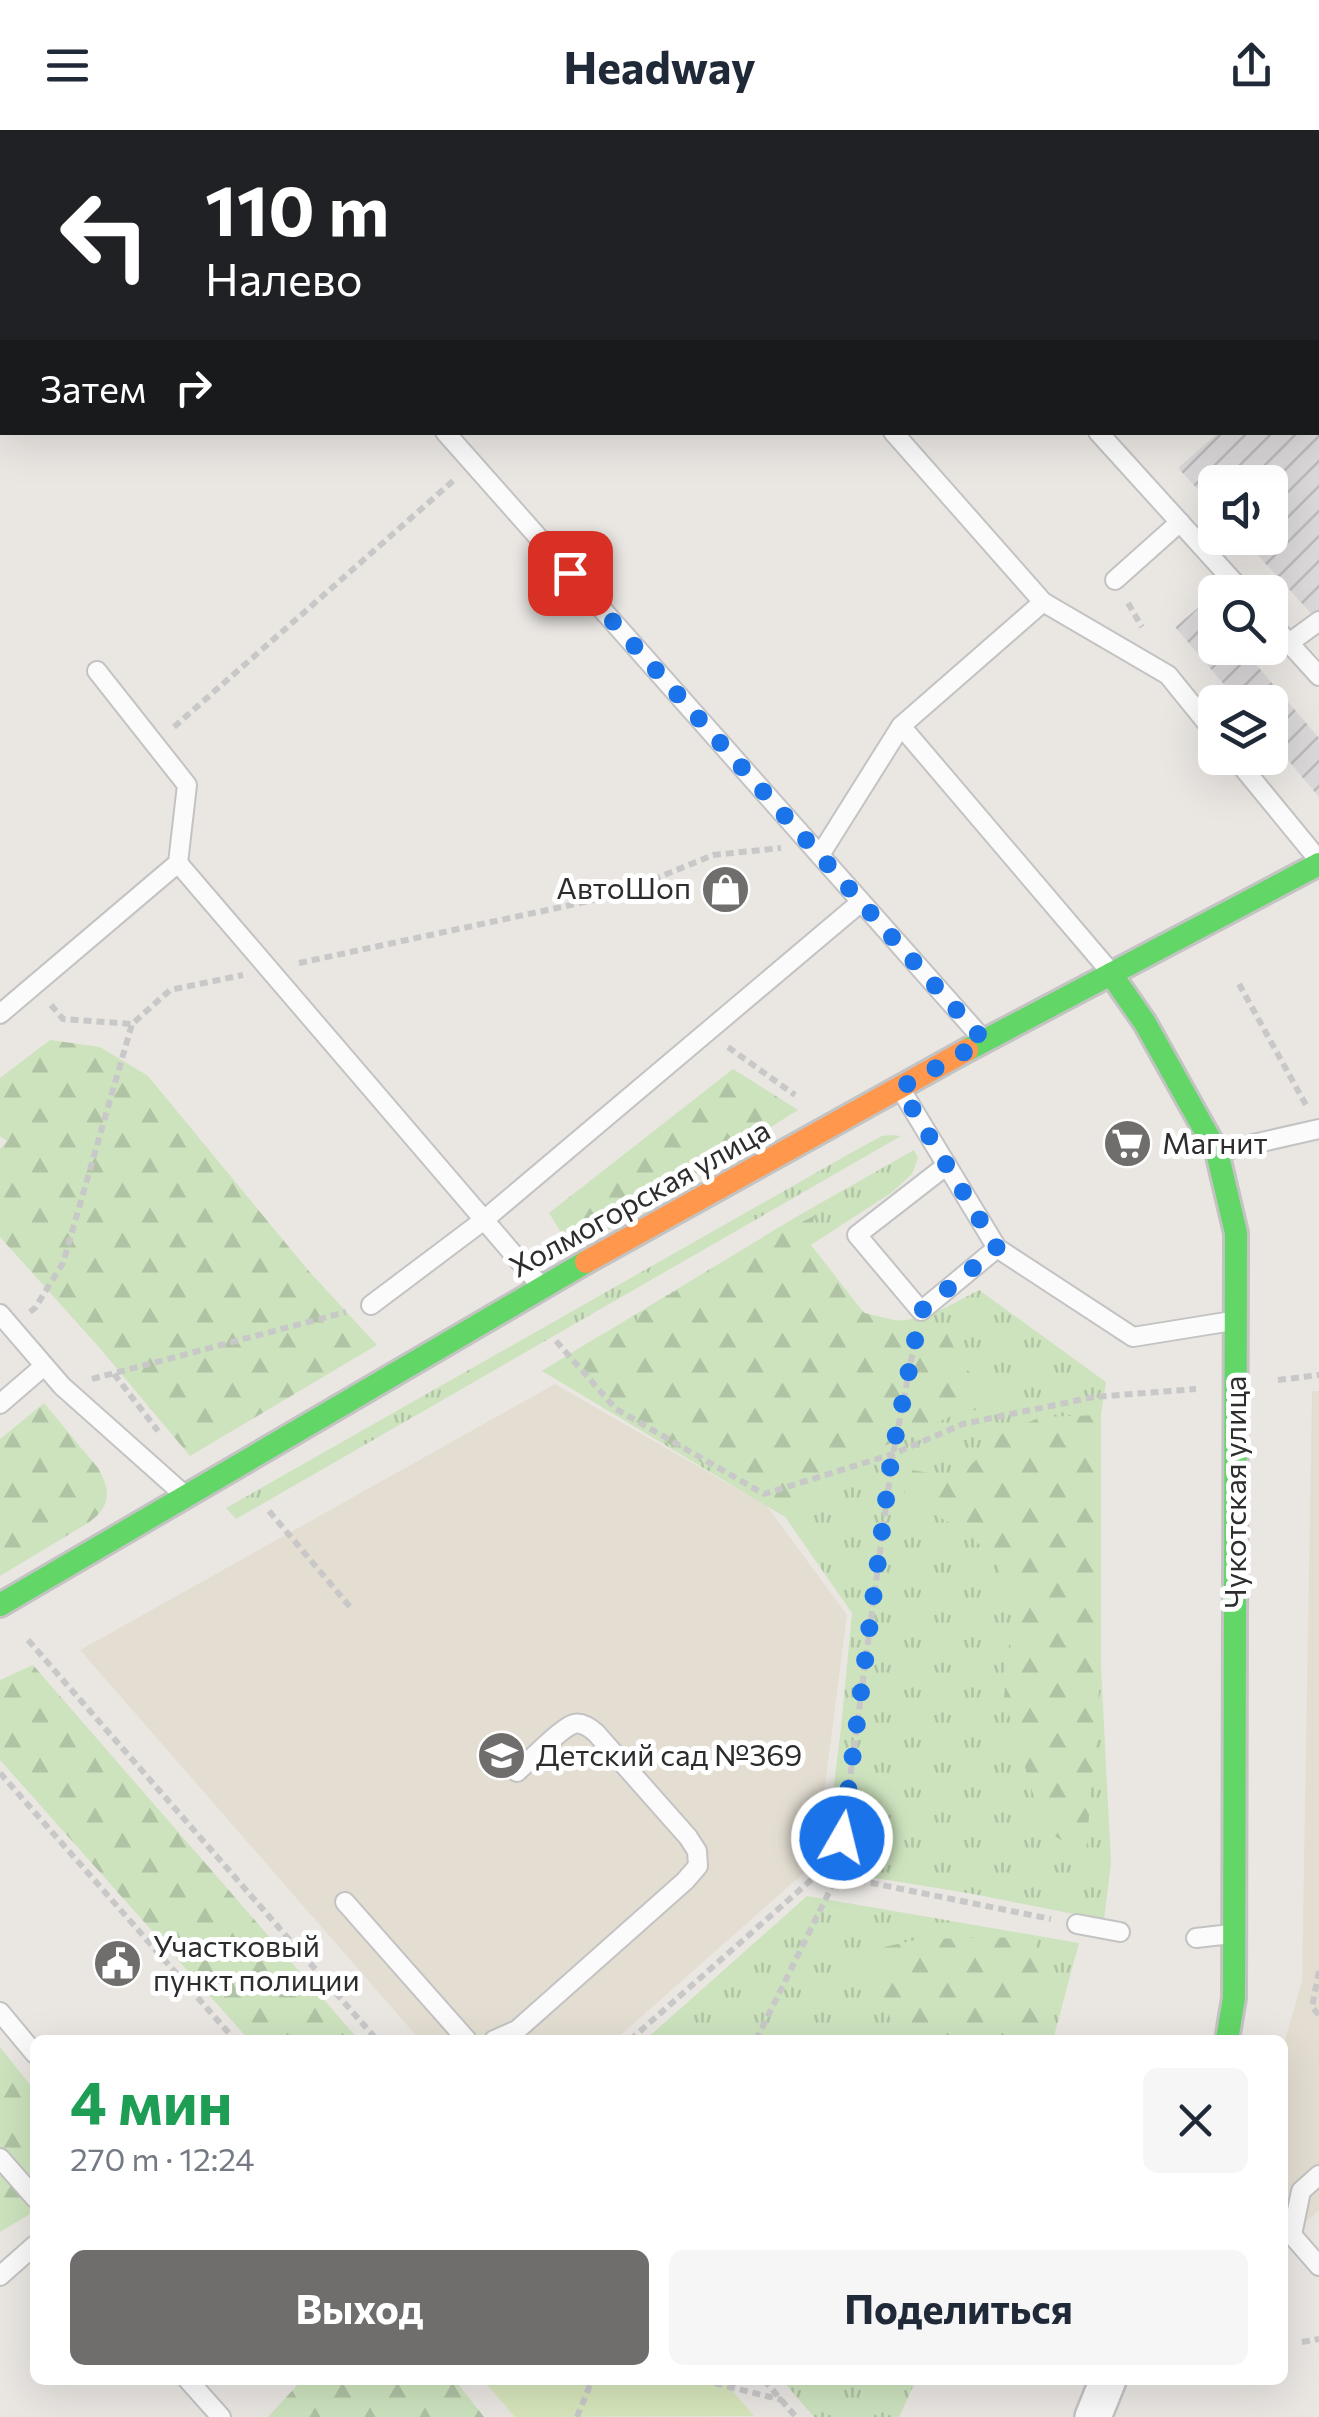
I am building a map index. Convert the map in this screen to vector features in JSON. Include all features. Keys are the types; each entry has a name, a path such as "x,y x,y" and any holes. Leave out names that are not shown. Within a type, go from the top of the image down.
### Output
{"main road":[{"name":"Холмогорская улица","path":"0,1604 542,1287 984,1041 1319,862"},
{"name":"Чукотская улица","path":"1112,974 1145,1023 1217,1152 1236,1233 1234,1998 1228,2035"}],"street":[{"path":"1093,2417 1106,2385"}],"lane":[{"path":"448,435 984,1041"},
{"path":"896,435 1043,602 1168,675 1198,712"},
{"path":"1101,435 1228,575"},
{"path":"1115,580 1180,522"},
{"path":"820,855 901,726 1043,602"},
{"path":"1319,621 1290,643 1319,676"},
{"path":"0,1014 178,863 187,785 96,671"},
{"path":"901,726 1112,974"},
{"path":"1249,775 1319,862"},
{"path":"178,863 542,1287"},
{"path":"371,1305 484,1220 861,902"},
{"path":"900,1088 997,1248 1133,1338 1238,1320"},
{"path":"1217,1152 1314,1120"},
{"path":"947,1165 857,1235 921,1311 997,1248"},
{"path":"6,1321 62,1386 185,1496"},
{"path":"0,1404 44,1366"},
{"path":"506,2035 517,2030 686,1881 698,1866 698,1851 688,1837 586,1726 574,1724 517,1772"},
{"path":"345,1902 463,2035"},
{"path":"1077,1924 1120,1932"},
{"path":"1196,1938 1233,1934"},
{"path":"0,2012 30,2048"},
{"path":"0,2158 30,2192"},
{"path":"1319,2175 1301,2191 1292,2234 1319,2266"},
{"path":"0,2276 30,2249"},
{"path":"192,2385 221,2417"}],"path":[{"path":"155,744 458,477"},
{"path":"6,1321 35,1308 63,1263 132,1024 170,990 613,896 713,855 792,847"},
{"path":"1238,984 1314,1120"},
{"path":"34,985 63,1019 132,1024"},
{"path":"707,1032 804,1101"},
{"path":"62,1386 371,1305"},
{"path":"758,2035 837,1876 892,1454 921,1311"},
{"path":"556,1342 616,1409 764,1494 892,1454 962,1424 1094,1397 1319,1375"},
{"path":"114,1373 162,1436"},
{"path":"269,1510 352,1608"},
{"path":"28,1640 373,2035"},
{"path":"0,1773 231,2035"},
{"path":"807,1870 1077,1924"},
{"path":"636,2035 819,1872"},
{"path":"1319,1971 1312,2007 1319,2015"},
{"path":"1302,2342 1319,2339"},
{"path":"577,2417 590,2385"},
{"path":"722,2385 782,2400"},
{"path":"768,2385 796,2417"}],"shaded area":[{"path":"1216,435 1319,435 1319,622 1288,588 1288,575 1276,575 1258,555 1288,555 1288,465 1198,465 1198,490 1178,468"},
{"path":"1198,608 1198,654 1175,627"},
{"path":"1207,665 1257,665 1274,685 1224,685"},
{"path":"1288,702 1319,738 1319,797 1288,760"},
{"name":"Детский сад №369","path":"555,1384 767,1506 847,1615 815,1863 621,2035 416,2035 80,1650"},
{"path":"1312,1391 1319,1391 1319,2210 1288,2238 1286,2035 1302,1981"}],"green space":[{"path":"50,1040 100,1047 148,1076 307,1269 377,1345 190,1456 0,1237 0,1149 7,1141 0,1136 0,1078"},
{"path":"733,1069 798,1110 573,1252 549,1213"},
{"path":"891,1135 901,1136 236,1519 226,1508 863,1146"},
{"path":"914,1150 918,1158 912,1174 891,1193 811,1245 854,1302 866,1313 881,1318 910,1319 979,1290 1106,1382 1101,1415 1101,1665 1111,1863 1104,1920 845,1873 824,1864 852,1613 785,1517 542,1371"},
{"path":"814,1216 811,1245 864,1313 946,1332 962,1363 996,1405 954,1415 875,1450 783,1509 542,1371 599,1336 634,1329 639,1314 660,1300"},
{"path":"44,1403 98,1468 107,1492 105,1505 88,1523 0,1576 0,1439"},
{"path":"1101,1415 1101,1665 1086,1854 1044,1830 1004,1698 1013,1603 997,1560 962,1529 904,1499 906,1469 958,1478 1003,1433 1041,1417"},
{"path":"33,1665 355,2035 245,2035 0,1760 0,1680"},
{"path":"807,1896 1079,1943 1054,2035 651,2035"},
{"path":"1033,1937 1046,1974 1055,2035 896,2035 866,1951 920,1939"},
{"path":"0,2047 30,2085 30,2183 0,2148"},
{"path":"0,2170 30,2205 30,2214 0,2232"},
{"path":"297,2385 459,2385 484,2417 268,2417"},
{"path":"487,2385 727,2385 754,2416 515,2417"},
{"path":"786,2385 914,2385 899,2417 814,2417"}],"traffic: fast":[{"path":"967,1050 1319,864"},
{"path":"1111,974 1145,1023 1217,1152 1236,1233 1234,1998 1228,2035"},
{"path":"0,1605 586,1262"}],"traffic: slow":[{"path":"586,1262 967,1050"}],"place":[{"name":"АвтоШоп","path":"726,889"},
{"name":"Магнит","path":"1127,1144"},
{"name":"Детский сад №369","path":"501,1756"},
{"name":"Участковый пункт полиции","path":"118,1964"}],"route":[{"path":"570,573 984,1041 900,1088 997,1248 921,1311 892,1454 842,1838"}]}
